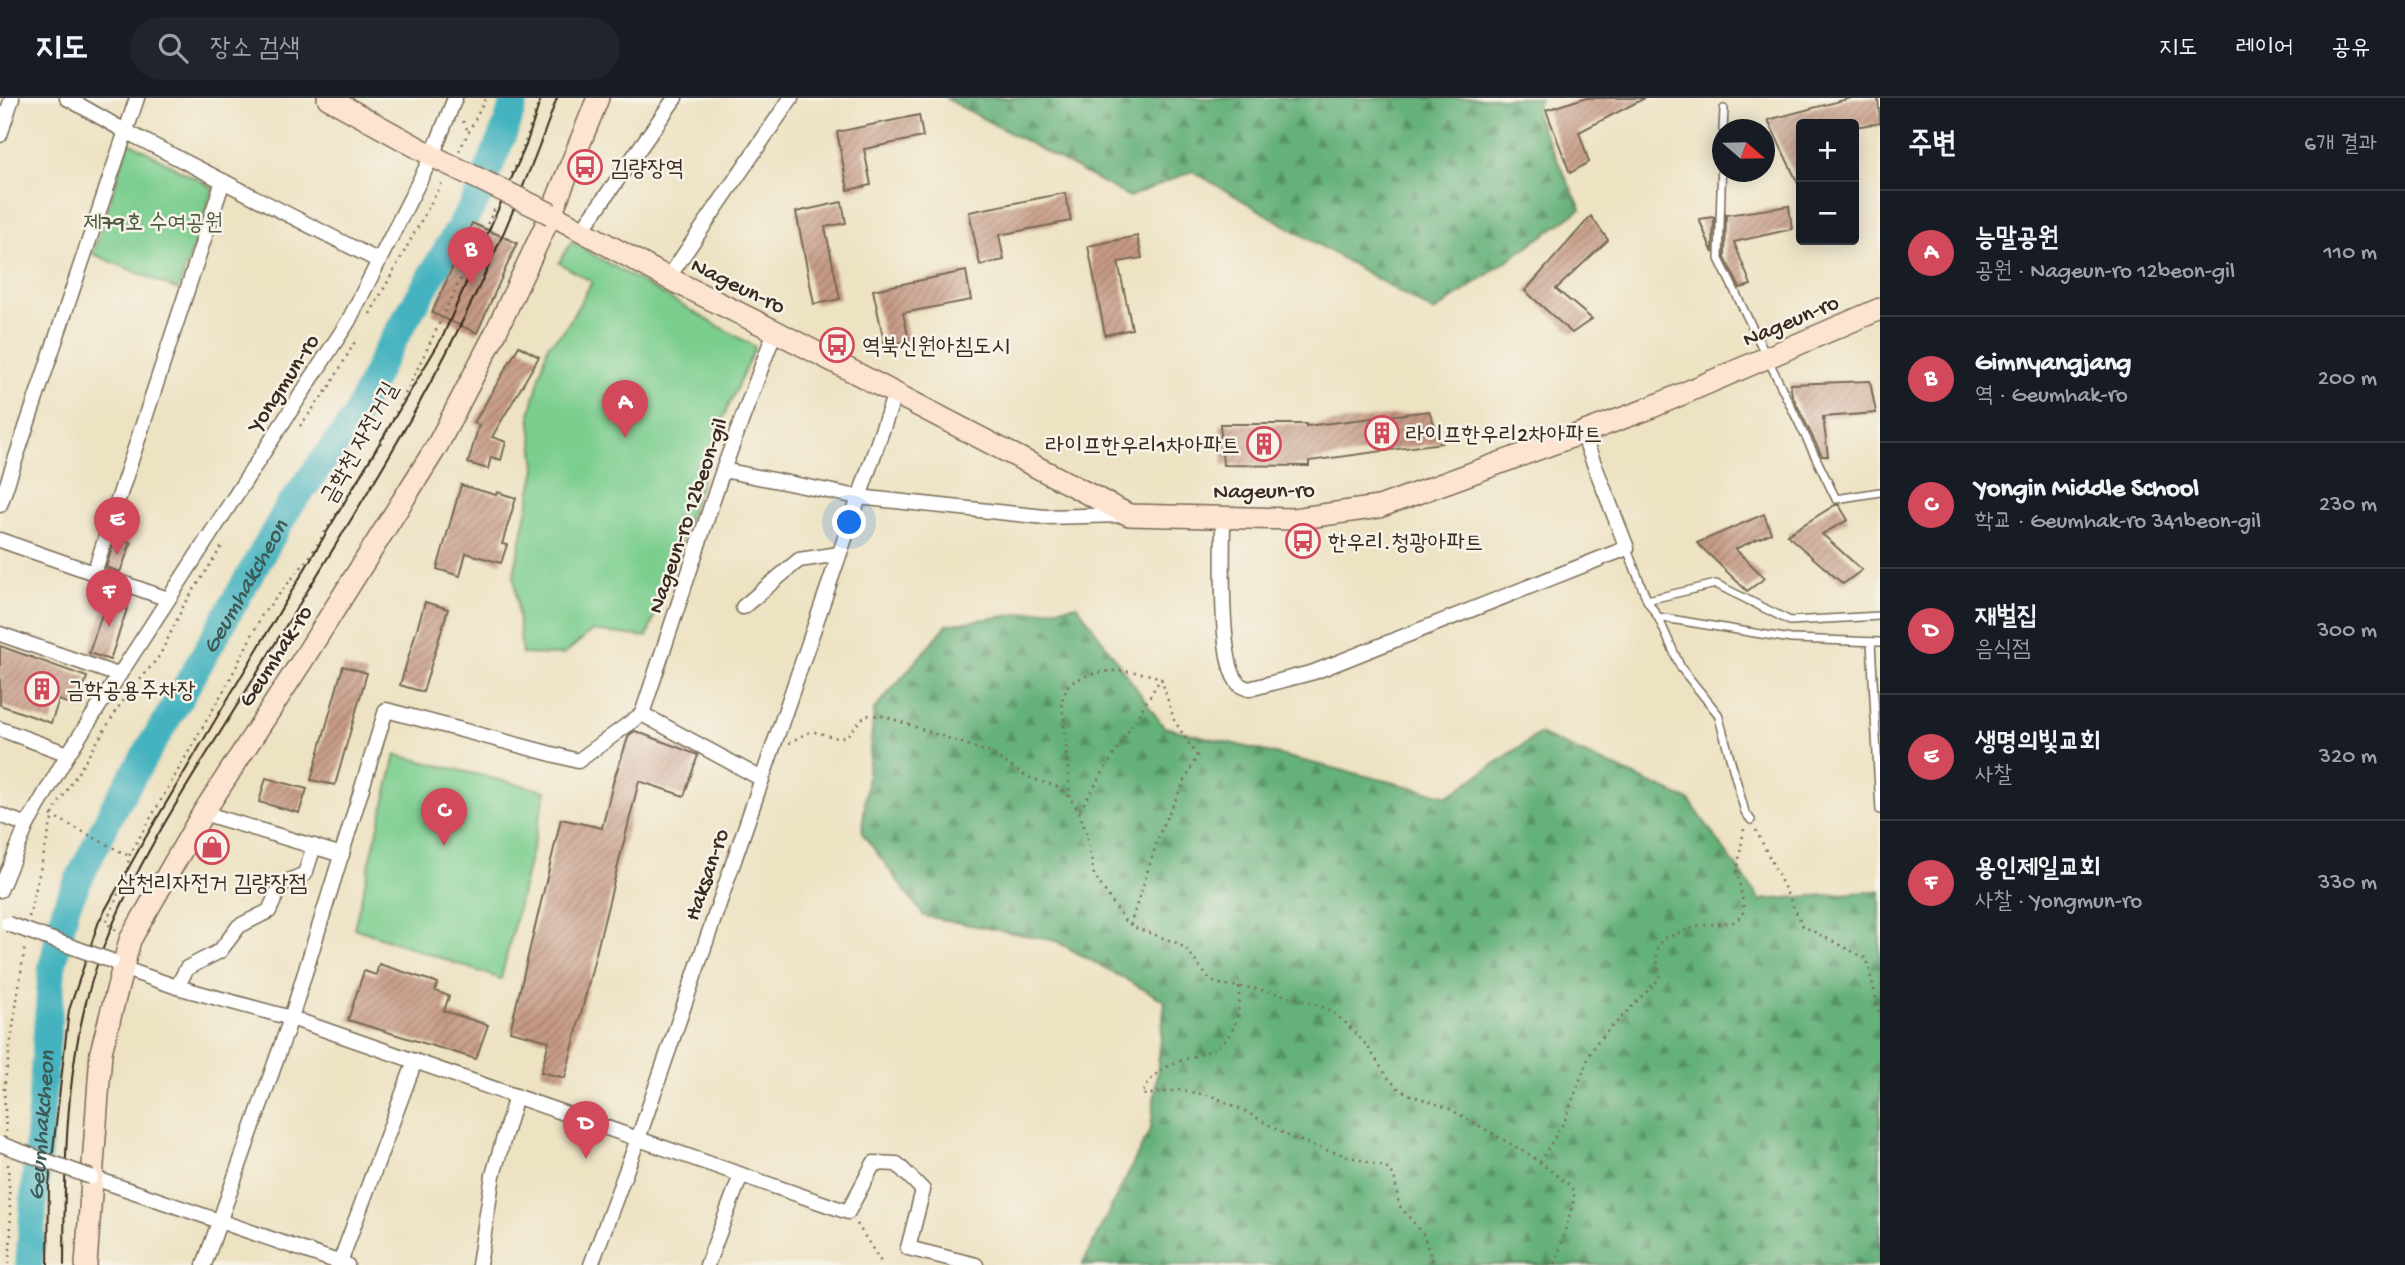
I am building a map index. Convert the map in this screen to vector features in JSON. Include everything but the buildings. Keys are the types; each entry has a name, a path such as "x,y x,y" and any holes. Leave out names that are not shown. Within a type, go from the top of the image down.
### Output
{"main road":[{"name":"Nageun-ro","path":"328,98 444,163 551,214 668,278 1129,515 1294,519 1379,507 1645,410 1880,309"},
{"name":"Geumhak-ro","path":"86,1265 101,1052 117,965 203,813 437,446 494,336 551,214 598,98"}],"street":[{"path":"0,135 12,98"},
{"path":"67,98 125,131 379,261"},
{"path":"0,505 137,98"},
{"name":"Yongmun-ro","path":"0,890 27,825 68,754 348,322 379,261 444,163 455,98"},
{"path":"582,230 674,98"},
{"name":"Nageun-ro","path":"668,278 791,98"},
{"path":"94,573 223,181"},
{"name":"Nageun-ro 12beon-gil","path":"642,714 723,470 775,331"},
{"name":"Haksan-ro","path":"591,1265 638,1139 895,393"},
{"path":"1223,517 1224,624 1227,645 1234,678 1249,689 1314,672 1627,548 1582,433"},
{"path":"723,470 858,497 1045,517 1129,515"},
{"path":"0,540 168,599"},
{"path":"743,607 799,560 839,554"},
{"path":"0,634 118,675"},
{"path":"204,1265 292,1018 386,710 578,761 642,714 762,779"},
{"path":"0,729 68,754"},
{"path":"203,813 342,855"},
{"path":"0,816 27,825"},
{"path":"177,987 187,968 220,951 239,926 269,911 279,889 286,882 305,874 314,846"},
{"path":"4,922 177,987 292,1018 848,1212 874,1163 897,1164 923,1190 908,1248 976,1265"},
{"path":"5,1146 342,1264 415,1060"},
{"path":"479,1265 493,1175 516,1096"},
{"path":"707,1265 741,1175"}],"lane":[{"path":"1724,110 1724,119"},
{"path":"1722,182 1719,259 1836,499 1880,492"},
{"path":"1627,548 1647,600 1658,617 1681,668 1718,714 1745,812 1751,820"},
{"path":"1647,600 1716,584 1790,621 1880,616"},
{"path":"1658,617 1791,639 1880,642"},
{"path":"1871,642 1880,810"}],"path":[{"path":"369,317 444,163 468,133 486,98"},
{"path":"509,181 540,98"},
{"path":"463,121 468,133"},
{"name":"금학천 자전거길","path":"130,940 106,923 127,873 129,856 228,684 262,615 309,558 385,436 497,205"},
{"path":"299,427 330,386 362,328"},
{"path":"29,917 52,816 120,705 160,654 183,607 226,539"},
{"path":"1070,798 1062,700 1068,685 1085,676 1104,671 1141,673 1161,678"},
{"path":"1079,811 1161,678"},
{"path":"1130,925 1162,827 1197,756 1174,720 1161,678"},
{"path":"772,750 808,733 816,732 826,737 841,738 850,733 866,715 884,716 990,753 1028,777 1058,788 1070,798 1079,811 1087,835 1094,874 1130,925 1177,943 1186,949 1210,979 1219,984 1300,999 1328,1009 1346,1023 1368,1047 1388,1078 1398,1088 1448,1108 1540,1162 1563,1180 1574,1191 1574,1200 1555,1265"},
{"path":"52,816 129,856"},
{"path":"1540,1162 1565,1120 1597,1042 1660,978 1656,952 1659,944 1677,933 1698,926 1733,922 1742,916 1744,908 1737,860 1745,825 1751,820 1803,926 1867,960 1880,1016"},
{"path":"9,1265 11,1231 4,1088 25,941"},
{"path":"1239,986 1239,1012 1236,1026 1229,1038 1214,1049 1163,1070 1146,1084 1142,1095 1181,1090 1212,1096 1290,1137 1385,1167 1394,1175 1399,1205 1423,1234 1434,1265"},
{"path":"848,1212 883,1265"}],"green space":[{"path":"945,98 1540,98 1535,114 1581,209 1434,312 1192,171 1129,197"},
{"name":"제79호 수여공원","path":"129,142 213,188 178,290 93,254"},
{"path":"571,242 755,347 725,414 647,637 592,631 563,655 522,654 514,574 536,468 530,414 548,345 564,331 592,282 559,263"},
{"path":"1077,605 1164,727 1448,796 1539,734 1689,800 1760,900 1880,891 1880,1265 1082,1265 1151,1128 1165,1001 1056,941 924,916 862,833 874,710 947,625"},
{"path":"396,755 546,791 501,979 354,928"}],"waterway":[{"name":"Geumhakcheon","path":"29,1265 52,968 66,906 114,807 288,508 354,420 384,356 476,200 515,98"}],"tram line":[{"path":"48,1265 49,1185 69,1010 99,921 143,842 443,336 526,145 541,98"},
{"path":"64,1265 69,1103 74,1063 81,1023 104,946 137,873 157,837 367,494 441,363 502,237 557,98"}],"place":[{"name":"김량장역","path":"585,167"},
{"name":"Gimnyangjang","path":"471,285"},
{"name":"역북신원아침도시","path":"837,345"},
{"name":"라이프한우리2차아파트","path":"1382,433"},
{"name":"능말공원","path":"625,438"},
{"name":"라이프한우리1차아파트","path":"1264,444"},
{"name":"한우리.청광아파트","path":"1303,541"},
{"name":"생명의빛교회","path":"117,555"},
{"name":"용인제일교회","path":"109,627"},
{"name":"금학공용주차장","path":"42,689"},
{"name":"Yongin Middle School","path":"444,846"},
{"name":"삼천리자전거 김량장점","path":"212,847"},
{"name":"재벌집","path":"586,1159"}]}
